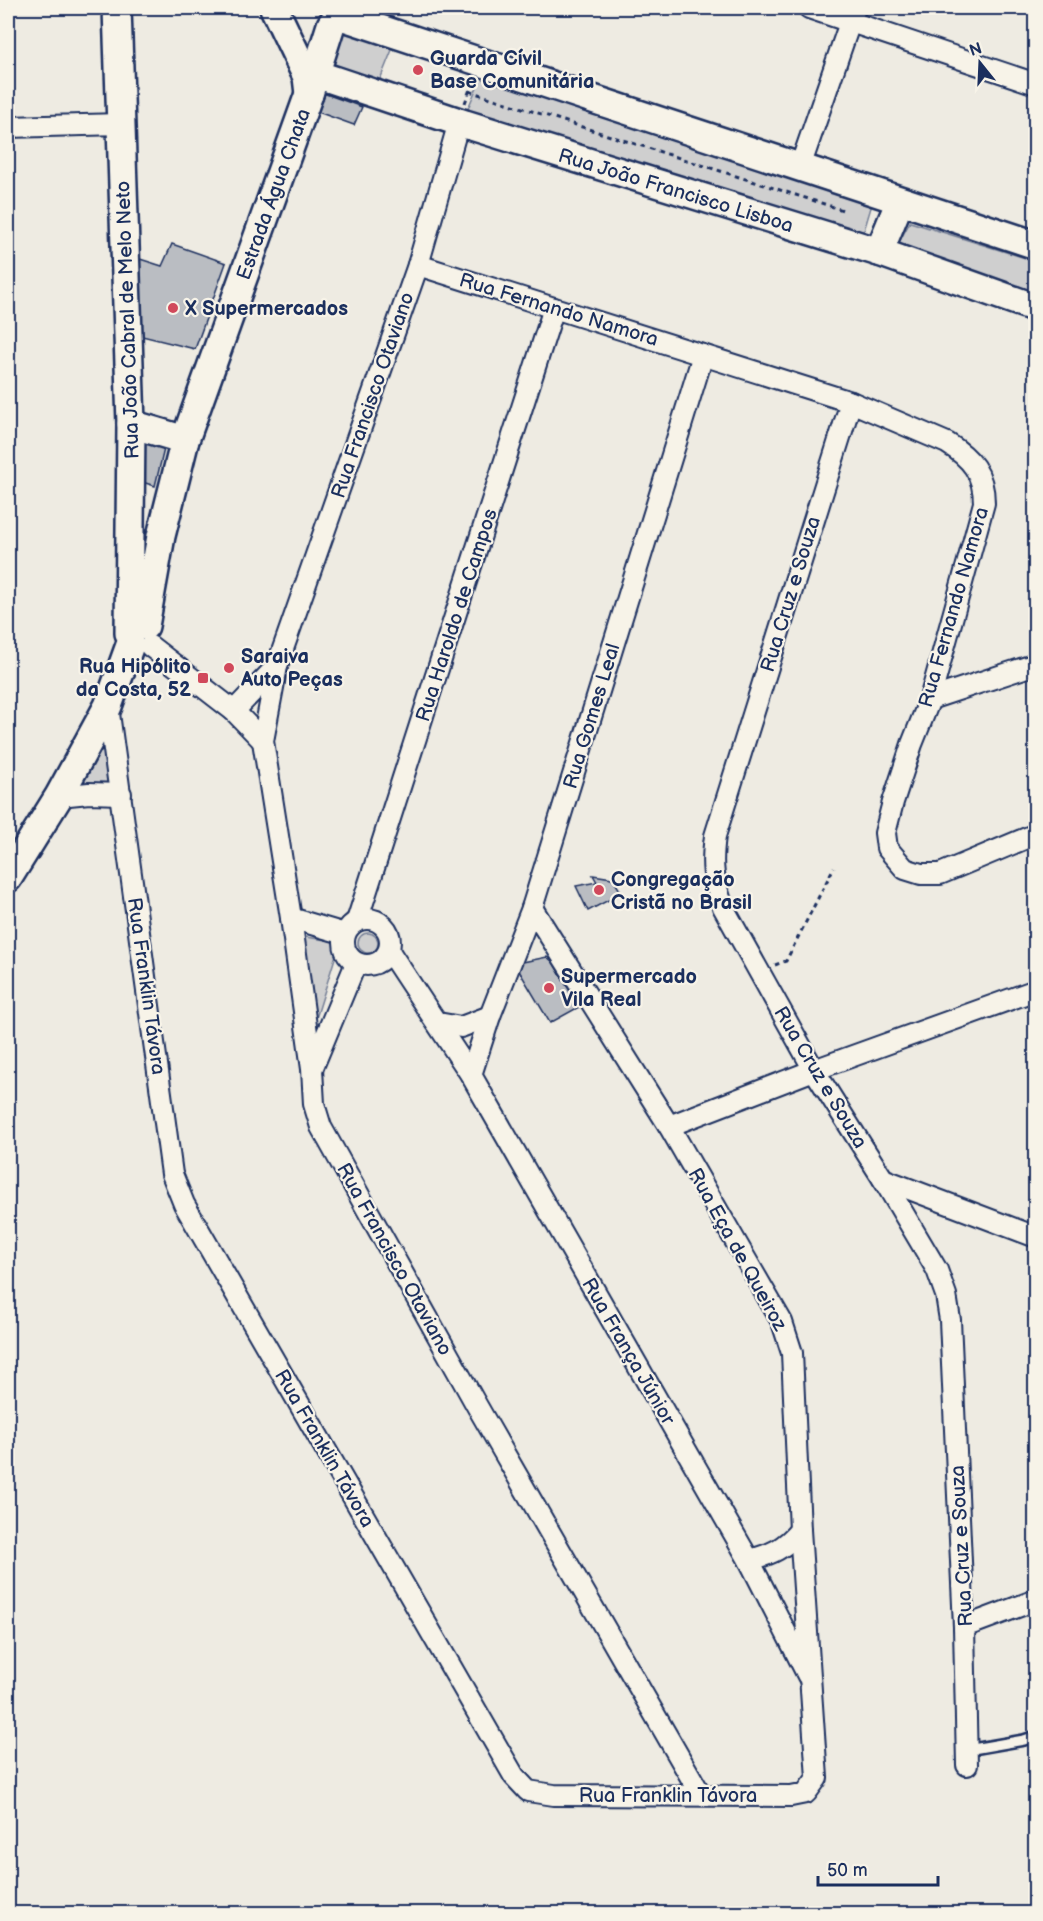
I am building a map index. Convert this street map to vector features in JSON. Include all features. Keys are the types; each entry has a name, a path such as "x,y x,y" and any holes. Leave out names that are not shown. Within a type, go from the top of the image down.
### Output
{"street":[{"name":"Rua João Cabral de Melo Neto","path":"117,8 139,640"},
{"path":"809,8 852,14 1035,84"},
{"path":"280,18 303,34 320,33 336,14 1035,245"},
{"name":"Estrada Água Chata","path":"139,640 185,441 336,14"},
{"path":"800,167 852,14"},
{"path":"280,18 307,77 313,84"},
{"name":"Rua João Francisco Lisboa","path":"313,84 459,122 879,252 1035,308"},
{"name":"Rua Francisco Otaviano","path":"459,122 418,265 277,666 263,741 291,918 312,1069 314,1104 321,1127 477,1406 701,1795"},
{"path":"8,127 121,124"},
{"path":"879,252 900,201"},
{"name":"Rua Fernando Namora","path":"418,265 851,402 947,443 961,452 972,463 984,488 984,503 930,699 912,744 885,833 887,848 894,859 905,869 921,874 940,874 1035,834"},
{"name":"Rua Haroldo de Campos","path":"351,928 554,308"},
{"name":"Rua Gomes Leal","path":"471,1075 490,1016 532,908 703,355"},
{"name":"Rua Cruz e Souza","path":"851,402 715,836 712,861 715,884 723,907 814,1070 884,1179 937,1270 946,1295 950,1320 964,1627 967,1758"},
{"path":"131,424 185,441"},
{"path":"8,878 59,796 139,640 234,711 263,741"},
{"path":"930,699 1035,664"},
{"name":"Rua Francisco Otaviano","path":"234,711 277,666"},
{"name":"Rua Franklin Távora","path":"112,696 120,794 172,1174 184,1204 508,1766 521,1785 528,1791 540,1794 792,1796 806,1793 817,1778"},
{"path":"59,796 90,793 120,794"},
{"name":"Rua Eça de Queiroz","path":"532,908 669,1126 782,1322 787,1336 792,1353 800,1530 817,1778"},
{"path":"291,918 351,928 373,920 386,928 390,936 389,951 378,963 370,965 356,963 346,952 344,945 351,928"},
{"name":"Rua França Júnior","path":"389,951 471,1075 749,1560 812,1684"},
{"path":"312,1069 356,963"},
{"path":"669,1126 814,1070 1035,990"},
{"path":"438,1023 461,1027 490,1016"},
{"path":"884,1179 1035,1237"},
{"path":"749,1560 777,1552 800,1530"},
{"path":"964,1627 1035,1600"}],"lane":[{"path":"967,1758 1035,1736"}],"path":[{"path":"459,122 480,63"},
{"path":"469,91 843,210"},
{"path":"759,971 786,961 834,867"}],"shaded area":[{"path":"337,26 394,45 379,82 324,64"},
{"path":"483,73 872,204 860,244 466,113"},
{"path":"910,222 1035,261 1035,294 898,244"},
{"path":"106,733 111,785 77,787"},
{"path":"364,933 372,933 378,939 378,947 372,953 364,953 358,947 358,939"},
{"path":"298,936 340,942 312,1031"}],"building":[{"path":"323,93 362,107 354,125 315,111"},
{"name":"X Supermercados","path":"172,244 226,263 195,349 138,335 137,258 162,266"},
{"path":"145,442 164,449 155,486 136,480"},
{"name":"Congregação Cristã no Brasil","path":"593,875 612,878 622,893 588,911 576,886 597,882"},
{"name":"Supermercado Vila Real","path":"547,957 553,962 579,1007 550,1023 518,969 523,962"}],"place":[{"name":"Guarda Cívil Base Comunitária","path":"418,70"},
{"name":"X Supermercados","path":"173,308"},
{"name":"Saraiva Auto Peças","path":"229,668"},
{"name":"Rua Hipólito da Costa, 52","path":"203,678"},
{"name":"Congregação Cristã no Brasil","path":"599,890"},
{"name":"Supermercado Vila Real","path":"549,988"}]}
